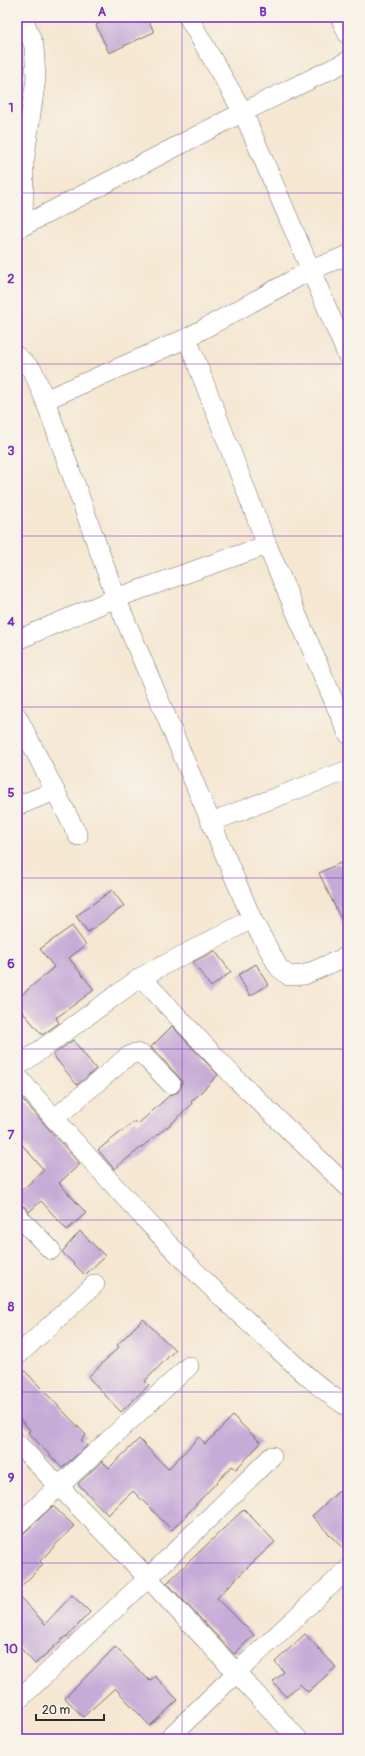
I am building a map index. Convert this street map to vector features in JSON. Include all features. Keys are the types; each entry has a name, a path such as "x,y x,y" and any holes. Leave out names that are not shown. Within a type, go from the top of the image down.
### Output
{"street":[{"path":"20,227 24,163 36,78 34,46 23,17"},
{"path":"188,17 243,112 348,357"},
{"path":"340,17 348,35"},
{"path":"20,227 243,112 348,61"},
{"path":"45,400 187,338 311,270 348,255"},
{"path":"187,338 267,546 348,734"},
{"path":"17,356 33,371 45,400 116,598 252,919 279,968 289,976 304,975 348,956"},
{"path":"17,640 116,598 267,546"},
{"path":"17,716 78,836"},
{"path":"211,822 348,770"},
{"path":"17,806 55,791"},
{"path":"17,1068 141,977 252,919"},
{"path":"141,977 238,1081 348,1187"},
{"path":"54,1119 127,1057 135,1053 143,1055 171,1084"},
{"path":"17,1076 54,1119 198,1276 239,1315 329,1394 348,1407"},
{"path":"17,1215 51,1250"},
{"path":"17,1356 95,1284"},
{"path":"17,1525 189,1366"},
{"path":"17,1443 148,1578 298,1739"},
{"path":"17,1701 148,1578 272,1456"},
{"path":"168,1739 236,1673 348,1569"}],"building":[{"path":"113,17 147,17 154,32 109,53 96,25"},
{"path":"340,863 348,879 348,934 319,873"},
{"path":"112,890 124,906 88,932 76,916"},
{"path":"72,926 86,945 69,958 94,990 56,1018 59,1023 42,1035 17,1005 17,999 54,967 40,949"},
{"path":"215,951 231,972 211,987 193,962"},
{"path":"256,964 268,985 250,996 238,975"},
{"path":"172,1026 218,1075 191,1102 192,1104 172,1123 114,1169 98,1150 135,1121 138,1124 170,1095 178,1092 181,1087 182,1082 179,1077 151,1047"},
{"path":"73,1040 96,1069 77,1085 53,1055"},
{"path":"17,1093 80,1164 59,1183 86,1213 67,1230 41,1201 29,1212 25,1207 17,1204 17,1195 44,1170 17,1139"},
{"path":"80,1231 105,1256 85,1275 62,1252"},
{"path":"143,1319 175,1350 145,1381 149,1385 121,1412 88,1377 119,1347 117,1345"},
{"path":"20,1366 86,1435 81,1440 87,1446 62,1468 28,1432 30,1430 17,1416 17,1367"},
{"path":"233,1416 261,1443 236,1469 232,1466 172,1530 133,1491 108,1515 78,1484 102,1461 109,1468 139,1439 168,1469 199,1437 205,1444"},
{"path":"339,1491 348,1500 348,1554 312,1516"},
{"path":"53,1506 74,1526 40,1561 43,1565 17,1590 17,1537 24,1533"},
{"path":"244,1509 275,1542 217,1598 254,1635 234,1654 167,1583"},
{"path":"17,1594 45,1624 72,1595 90,1612 67,1637 66,1636 35,1664 17,1644"},
{"path":"305,1634 336,1667 308,1692 300,1684 286,1697 273,1682 284,1672 275,1662"},
{"path":"115,1647 150,1681 155,1676 178,1700 150,1726 115,1688 83,1717 65,1698"}]}
